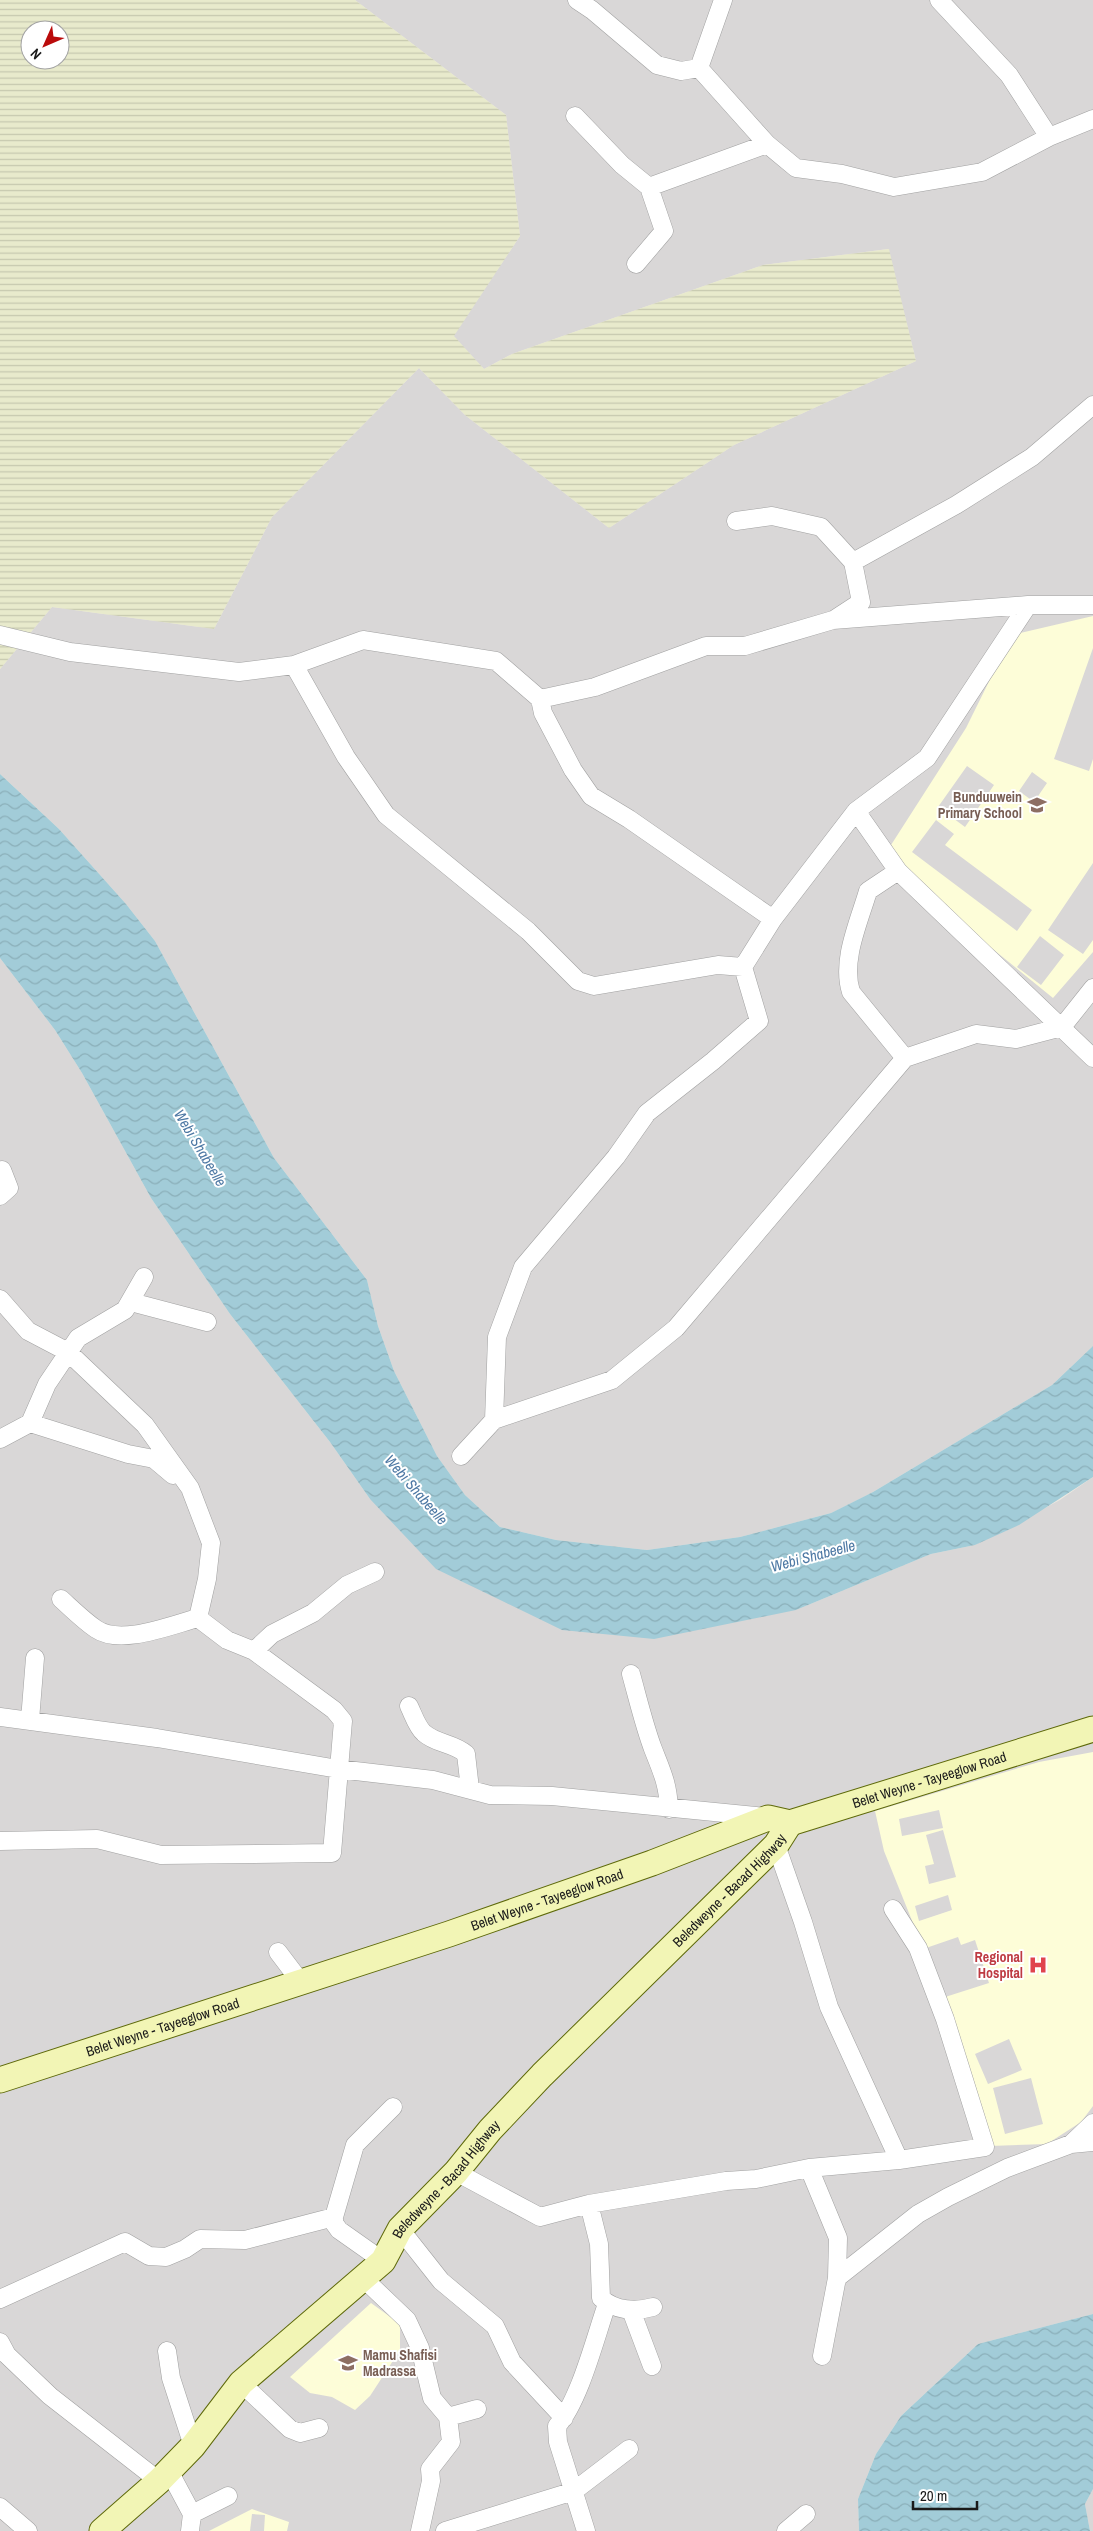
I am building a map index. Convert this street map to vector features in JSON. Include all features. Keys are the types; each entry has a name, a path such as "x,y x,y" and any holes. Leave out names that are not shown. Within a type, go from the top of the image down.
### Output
{"main road":[{"name":"Belet Weyne - Tayeeglow Road","path":"0,2080 449,1934 779,1820 1082,1732"},
{"name":"Beledweyne - Bacad Highway","path":"102,2531 164,2476 193,2446 241,2383 383,2261 400,2229 456,2172 490,2130 542,2075 776,1845 779,1820"}],"street":[{"path":"578,0 657,66 681,71 699,68"},
{"path":"699,68 723,0"},
{"path":"939,0 1009,75 1049,136"},
{"path":"699,68 767,144 796,168 838,167 894,187 982,172 1049,136 1093,119"},
{"path":"575,116 622,165 649,187 664,231 636,264"},
{"path":"649,187 767,144"},
{"path":"853,562 956,505 1032,457 1093,405"},
{"path":"736,521 772,516 820,527 853,562 861,602 833,620"},
{"path":"494,1420 497,1337 523,1267 616,1157 647,1113 714,1061 759,1021 743,966 773,919 856,811 927,758 1028,605"},
{"path":"540,699 595,687 706,646 745,646 833,620 1028,605 1093,605"},
{"path":"0,635 70,652 239,672 294,665 363,640 496,661 540,699 543,713 572,770 591,796 637,824 773,919"},
{"path":"294,665 346,757 386,815 528,931 578,981 594,986 718,965 743,966"},
{"path":"856,811 898,871 1093,1058"},
{"path":"898,871 868,891 848,960 848,981 851,992 905,1058"},
{"path":"461,1456 494,1420 612,1380 676,1328 905,1058 976,1034 1016,1039 1062,1027 1093,988"},
{"path":"0,1196 9,1188 2,1170"},
{"path":"0,1439 30,1423 47,1384 78,1338 125,1310 144,1277"},
{"path":"0,1299 28,1331 68,1352 145,1425 190,1488 210,1542 207,1578 198,1618"},
{"path":"131,1302 207,1322"},
{"path":"30,1423 128,1454 154,1459 190,1488"},
{"path":"254,1651 272,1634 313,1613 347,1585 375,1572"},
{"path":"60,1599 97,1630 114,1636 135,1634 198,1618"},
{"path":"0,1841 97,1839 161,1855 332,1853 343,1721 334,1710 254,1651 227,1640 198,1618"},
{"path":"30,1720 34,1658"},
{"path":"631,1674 653,1749 665,1776 668,1787 669,1809"},
{"path":"408,1706 422,1732 429,1737 459,1748 466,1754 470,1789"},
{"path":"0,1718 30,1720 338,1768 433,1780 490,1795 552,1796 779,1820"},
{"path":"1082,1732 1093,1719"},
{"path":"776,1845 803,1922 829,2007 899,2160"},
{"path":"456,2172 540,2216 590,2204 726,2181 756,2179 809,2168 899,2160 985,2147 945,2019 918,1948 894,1909"},
{"path":"278,1952 300,1981"},
{"path":"383,2261 339,2230 334,2217 355,2145 393,2107"},
{"path":"1071,2144 1093,2123"},
{"path":"837,2278 918,2214 948,2197 1007,2168 1071,2144 1093,2142"},
{"path":"809,2168 838,2238 837,2278 822,2356"},
{"path":"590,2204 599,2244 601,2298 607,2304 638,2312 653,2308"},
{"path":"0,2299 125,2242 149,2256 166,2257 185,2249 200,2238 245,2240 334,2217"},
{"path":"400,2229 441,2281 495,2326 512,2362 564,2418"},
{"path":"363,2278 407,2320 420,2348 432,2398 448,2417 451,2442 430,2469 431,2481 420,2531"},
{"path":"586,2531 558,2442 557,2426 564,2418 577,2389 607,2304"},
{"path":"631,2310 652,2366"},
{"path":"0,2342 7,2355 50,2396 164,2476 191,2522 228,2496"},
{"path":"167,2351 171,2378 193,2446"},
{"path":"241,2383 290,2429 300,2434 319,2428"},
{"path":"448,2417 477,2410"},
{"path":"445,2531 574,2491 629,2449"},
{"path":"0,2507 28,2531"},
{"path":"786,2531 806,2514"}],"shaded area":[{"path":"0,0 355,0 506,115 520,236 454,336 484,369 512,354 763,265 889,249 916,361 734,445 609,528 465,415 419,368 272,517 214,629 52,607 0,669"},
{"path":"355,0 1093,0 1093,1346 1052,1385 873,1492 831,1513 740,1537 647,1550 556,1540 500,1527 465,1495 437,1456 394,1371 378,1326 367,1280 274,1158 155,941 126,904 59,829 0,774 0,669 52,607 214,629 272,517 419,368 465,415 609,528 734,445 916,361 888,249 763,265 512,354 484,369 453,336 520,236 506,115"},
{"name":"Bunduuwein Primary School","path":"1093,616 1093,648 1054,759 1089,771 1093,759 1093,863 1048,930 1083,954 1093,940 1093,952 1053,998 908,880 891,845 966,728 1012,635","holes":["967,766 994,785 965,827 938,807","1032,772 1047,783 1034,802 1019,791","936,820 954,834 945,845 1032,910 1017,931 912,852","1040,936 1064,955 1041,985 1017,967"]},
{"path":"0,958 55,1030 82,1073 151,1198 230,1314 330,1442 370,1499 796,1610 931,1554 975,1545 1060,1500 1093,1477 1093,2314 978,2344 901,2416 876,2454 858,2499 859,2531 0,2531"},
{"name":"Regional Hospital","path":"1093,1752 1093,2106 1081,2122 1047,2144 990,2146 917,1933 884,1851 875,1811 1039,1762","holes":["939,1810 943,1828 902,1836 899,1819","943,1830 956,1877 929,1884 925,1866 934,1864 926,1835","948,1895 952,1910 919,1921 915,1906","958,1937 961,1945 975,1940 989,1983 942,1998 926,1948","1009,2039 1022,2070 988,2084 975,2054","1031,2078 1043,2124 1005,2134 993,2088"]},
{"name":"Mamu Shafisi Madrassa","path":"371,2303 400,2324 400,2350 370,2396 355,2410 332,2397 310,2393 290,2377"},
{"path":"1093,2489 1093,2531 1090,2531 1085,2504"},
{"path":"252,2509 289,2522 287,2531 264,2531 265,2515 252,2514 250,2531 209,2531"}],"water":[{"name":"Webi Shabeelle","path":"0,774 59,829 126,904 155,941 274,1158 367,1280 378,1326 394,1371 437,1456 465,1495 500,1527 556,1540 647,1550 740,1537 831,1513 873,1492 1052,1385 1093,1346 1093,1477 1019,1525 975,1545 931,1554 796,1610 654,1639 562,1630 436,1569 370,1499 330,1442 230,1314 151,1198 82,1073 55,1030 0,958"},
{"path":"1093,2314 1093,2489 1085,2504 1090,2531 859,2531 858,2499 876,2454 901,2416 978,2344"}],"place":[{"name":"Bunduuwein Primary School","path":"1037,805"},
{"name":"Regional Hospital","path":"1038,1965"},
{"name":"Mamu Shafisi Madrassa","path":"348,2363"}]}
